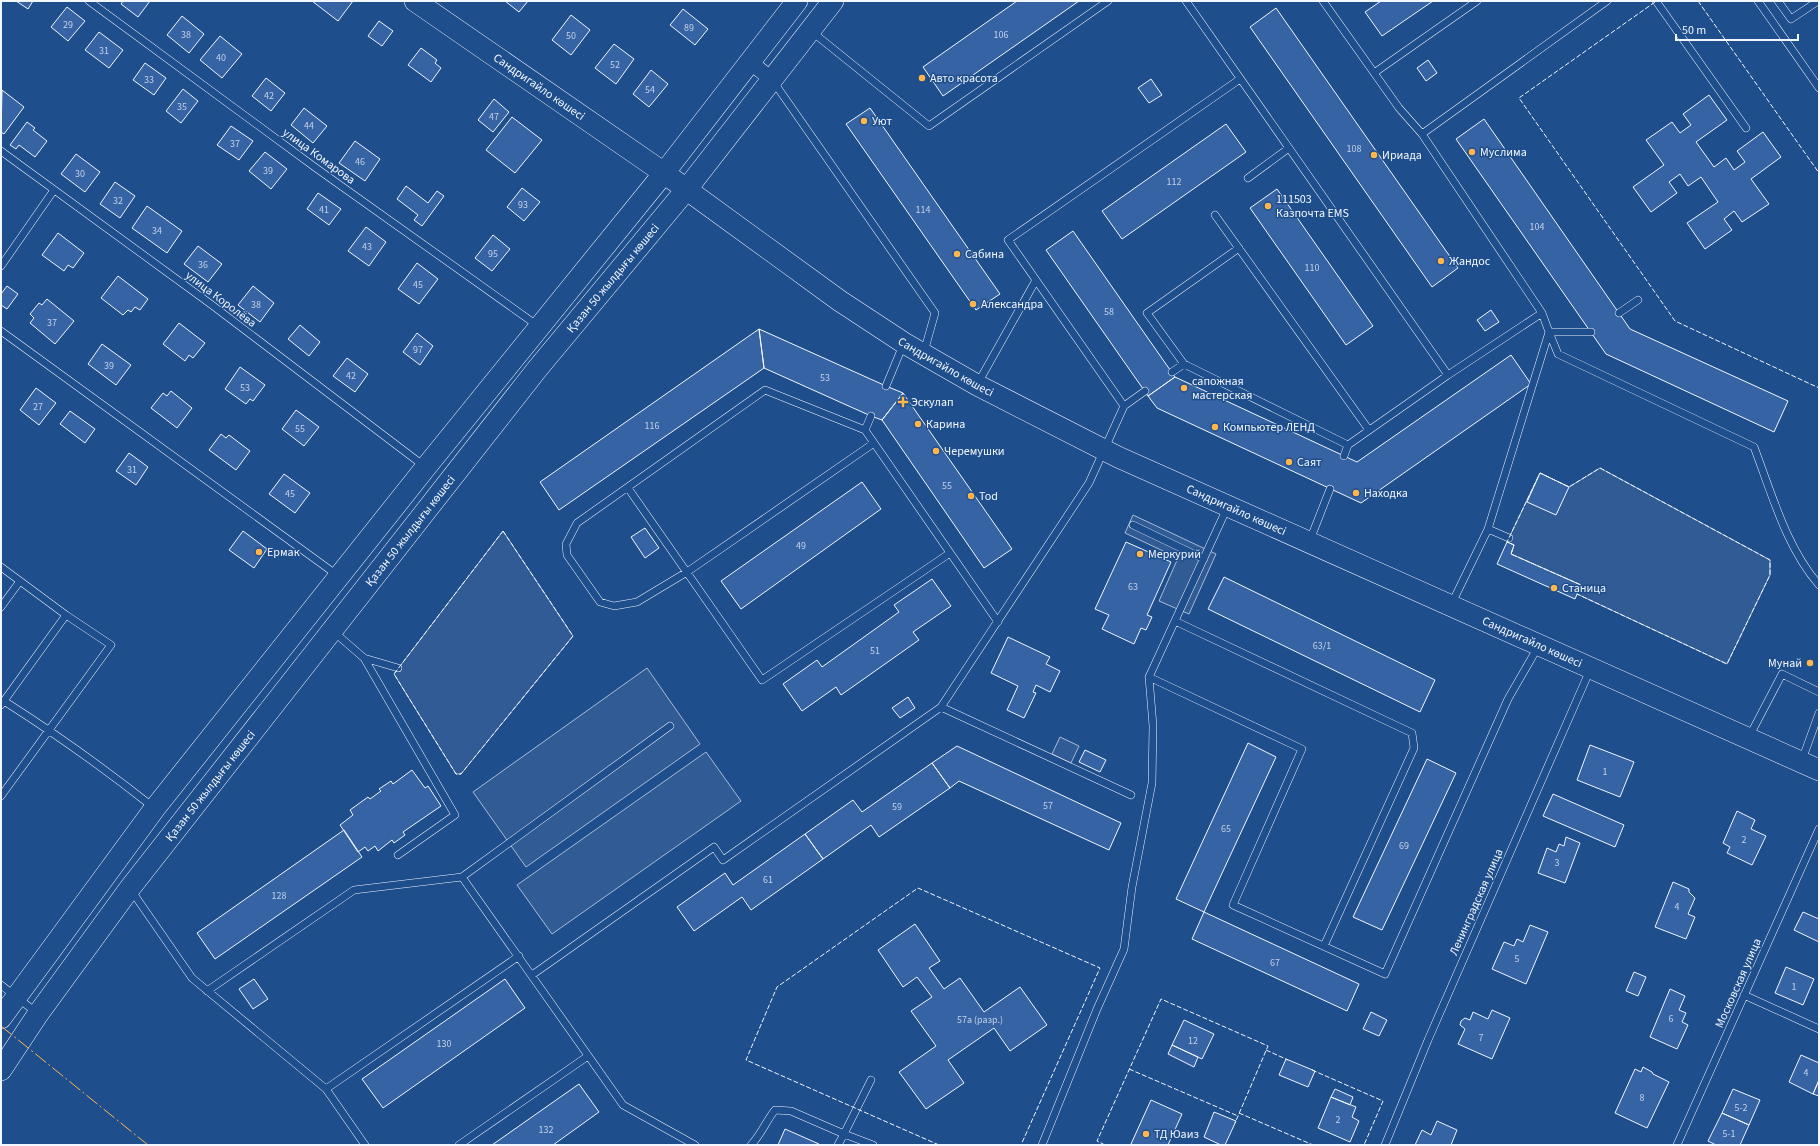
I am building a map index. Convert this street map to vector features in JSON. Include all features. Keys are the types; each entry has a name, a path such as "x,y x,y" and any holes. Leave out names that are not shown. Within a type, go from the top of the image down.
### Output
{"street":[{"name":"Сандригайло көшесі","path":"415,1 664,173 840,301 923,355 977,385 1104,450 1810,766"},
{"path":"1,1018 8,991 538,327 664,173 749,61 797,1"},
{"name":"Қазан 50 жылдығы көшесі","path":"1,1070 38,1014 130,888 538,368 686,190 833,1"},
{"path":"749,61 771,79"},
{"path":"518,353 538,368"}],"lane":[{"name":"улица Комарова","path":"88,1 310,164 538,327"},
{"path":"810,30 929,126 1108,1"},
{"path":"1186,1 1448,375"},
{"path":"1323,1 1399,108 1422,134 1542,313 1558,354 1754,447 1785,527 1805,569 1819,585"},
{"path":"1374,73 1477,1"},
{"path":"1422,134 1607,1"},
{"path":"1656,1 1746,128"},
{"path":"1758,1 1819,88"},
{"path":"1778,1 1791,20 1818,1"},
{"path":"771,79 935,313 923,355"},
{"path":"1124,406 1008,240 1240,79"},
{"path":"1248,178 1289,148"},
{"name":"улица Королёва","path":"1,151 212,305 426,467"},
{"path":"1,266 54,190"},
{"path":"1215,215 1369,430"},
{"path":"1239,248 1147,313 1184,364 1348,445"},
{"path":"977,385 1036,280"},
{"path":"1619,313 1638,300"},
{"path":"1344,456 1348,445 1448,375 1542,313"},
{"path":"1,331 310,554 339,577"},
{"path":"1549,332 1591,332"},
{"path":"1451,605 1488,529 1549,332"},
{"path":"886,386 904,343"},
{"path":"1172,372 1184,364"},
{"path":"874,443 686,572 637,602 614,606 600,602 567,555 566,544 577,523 765,390 865,430 998,622"},
{"path":"532,975 714,847 723,860 941,707 1089,483 1124,406 1145,391"},
{"path":"865,430 871,416"},
{"path":"628,488 762,680 950,553"},
{"path":"1309,542 1330,489"},
{"path":"1042,1145 1094,1016 1124,949 1132,887 1152,783 1153,726 1149,677 1228,506"},
{"path":"1133,526 1204,559"},
{"path":"1488,529 1509,538"},
{"path":"1,567 66,615 111,645 1,796"},
{"path":"1,608 20,581"},
{"path":"66,615 2,703 50,730 105,769 155,808"},
{"path":"1175,621 1412,732 1414,748 1324,946"},
{"path":"332,631 364,658 455,815 398,855"},
{"path":"1149,677 1302,749 1233,904 1385,974 1508,699 1539,645"},
{"path":"364,658 398,668"},
{"name":"Ленинградская улица","path":"1385,1145 1428,1040 1591,668"},
{"path":"1748,739 1782,674 1819,692"},
{"path":"941,707 1131,795"},
{"path":"1810,766 1819,714"},
{"path":"207,992 354,890 462,877 670,726"},
{"name":"Московская улица","path":"1677,1145 1819,829"},
{"path":"462,877 623,1105 695,1145"},
{"path":"130,888 192,978 207,992 326,1088 365,1145"},
{"path":"326,1088 519,956"},
{"path":"8,991 38,1014"},
{"path":"1744,995 1819,1029"},
{"path":"458,1145 588,1056"},
{"path":"838,1145 871,1080"},
{"path":"751,1145 758,1138 775,1110 791,1111 873,1145"}],"shaded area":[{"path":"1600,468 1770,560 1770,575 1727,664 1577,594 1511,554 1514,545 1507,542 1540,473 1569,487"},
{"path":"1133,515 1216,554 1189,614 1159,601 1178,558 1125,533"},
{"path":"503,531 573,636 461,774 456,774 394,674"},
{"path":"647,668 700,744 526,867 473,792"},
{"path":"1060,737 1079,746 1071,763 1052,754"},
{"path":"706,752 741,801 552,934 517,885"}],"building":[{"path":"16,1 33,1 28,9"},
{"path":"123,1 150,1 138,17 121,4"},
{"path":"312,1 353,1 338,21"},
{"path":"505,1 528,1 519,12"},
{"path":"1017,1 1079,1 943,96 923,67"},
{"path":"1381,1 1433,1 1382,36 1365,12"},
{"path":"67,7 85,21 68,41 51,27"},
{"path":"1276,8 1458,268 1432,287 1250,27"},
{"path":"683,9 708,29 695,45 670,25"},
{"path":"571,15 590,30 571,55 552,40"},
{"path":"182,16 204,34 189,53 167,35"},
{"path":"379,21 393,31 382,46 368,36"},
{"path":"99,32 123,50 109,68 85,50"},
{"path":"220,36 242,54 222,78 200,60"},
{"path":"614,44 634,59 616,84 595,68"},
{"path":"421,48 437,60 435,63 441,68 431,82 408,65"},
{"path":"1428,60 1437,73 1426,81 1417,68"},
{"path":"145,63 166,78 154,95 133,80"},
{"path":"651,70 668,84 649,107 633,94"},
{"path":"266,78 285,93 271,111 252,96"},
{"path":"1151,79 1162,95 1149,103 1138,88"},
{"path":"183,89 198,101 181,123 166,111"},
{"path":"2,90 24,107 4,134 1,132"},
{"path":"1709,95 1727,120 1696,142 1714,167 1726,158 1734,170 1745,162 1737,151 1763,132 1781,157 1751,179 1769,204 1742,222 1734,211 1724,219 1732,230 1705,249 1687,223 1718,202 1701,177 1688,186 1680,174 1669,182 1677,193 1651,212 1633,187 1664,165 1646,140 1672,122 1680,133 1691,125 1683,114"},
{"path":"494,99 509,112 493,132 478,120"},
{"path":"304,108 327,126 313,143 291,125"},
{"path":"870,108 1000,294 976,310 846,124"},
{"path":"512,117 542,140 515,173 486,150"},
{"path":"1484,119 1630,329 1788,401 1774,432 1606,354 1456,139"},
{"path":"27,122 35,128 33,130 47,141 35,157 19,145 16,149 10,145"},
{"path":"1226,124 1246,152 1122,239 1102,211"},
{"path":"231,126 253,141 239,160 217,145"},
{"path":"355,141 380,159 365,181 339,163"},
{"path":"265,152 287,169 271,189 249,171"},
{"path":"76,154 100,172 85,192 61,174"},
{"path":"115,182 135,196 120,218 100,204"},
{"path":"406,186 428,203 437,191 444,196 422,226 414,220 418,215 397,199"},
{"path":"522,188 540,202 524,221 507,207"},
{"path":"1277,189 1373,326 1346,345 1250,208"},
{"path":"318,193 341,209 329,225 307,209"},
{"path":"147,206 182,231 167,253 132,228"},
{"path":"366,227 386,242 369,266 348,251"},
{"path":"1073,231 1175,377 1148,396 1046,250"},
{"path":"58,233 84,253 73,268 68,265 64,271 42,255"},
{"path":"493,235 510,249 492,271 475,258"},
{"path":"198,246 222,264 208,282 184,264"},
{"path":"417,263 438,279 419,304 398,289"},
{"path":"118,276 148,299 140,310 135,307 131,312 128,310 123,315 101,298"},
{"path":"7,286 18,294 7,309 1,305 1,294"},
{"path":"253,286 274,303 260,322 238,305"},
{"path":"47,299 74,321 55,344 30,323 34,318 30,314 39,303 42,305"},
{"path":"1491,310 1499,322 1485,331 1477,320"},
{"path":"179,323 205,343 193,358 189,355 185,361 163,344"},
{"path":"300,325 320,342 309,356 288,339"},
{"path":"759,329 764,368 559,510 540,482"},
{"path":"759,329 903,393 882,420 871,416 764,368"},
{"path":"417,333 433,346 420,365 403,352"},
{"path":"102,344 131,365 116,385 88,364"},
{"path":"1511,355 1531,384 1361,503 1157,408 1148,396 1175,377 1357,462"},
{"path":"347,358 368,374 355,392 333,376"},
{"path":"240,367 265,385 253,401 250,399 246,404 225,389"},
{"path":"36,388 56,403 39,425 20,410"},
{"path":"171,391 192,408 177,428 151,408 163,393 167,396"},
{"path":"903,393 1012,549 984,568 882,420"},
{"path":"296,410 319,427 304,446 282,429"},
{"path":"70,411 95,429 85,443 60,424"},
{"path":"221,434 226,438 229,435 250,451 236,470 209,450"},
{"path":"129,453 148,467 136,485 116,471"},
{"path":"1540,473 1569,487 1556,515 1527,502"},
{"path":"284,474 310,493 295,513 269,494"},
{"path":"862,482 881,509 741,609 721,581"},
{"path":"645,528 659,548 645,558 631,537"},
{"path":"243,531 267,549 254,568 229,550"},
{"path":"1126,542 1171,562 1147,615 1152,617 1146,630 1141,628 1134,644 1102,629 1109,615 1095,609"},
{"path":"1507,542 1514,545 1511,554 1581,585 1575,599 1497,564"},
{"path":"1224,577 1435,680 1420,712 1208,609"},
{"path":"932,579 951,606 913,632 919,640 841,695 836,687 802,711 783,684 817,660 822,667 899,612 894,605"},
{"path":"1008,637 1050,657 1046,664 1060,671 1050,692 1036,685 1033,692 1036,693 1024,718 1007,710 1018,686 991,673"},
{"path":"908,697 915,708 900,718 892,708"},
{"path":"1248,743 1276,757 1204,912 1176,899"},
{"path":"1590,745 1634,762 1620,797 1577,780"},
{"path":"957,746 1121,823 1109,850 959,781 950,788 932,763"},
{"path":"1085,750 1106,760 1100,772 1079,762"},
{"path":"1427,759 1456,773 1382,930 1353,917"},
{"path":"932,763 950,788 879,837 871,825 823,859 805,834 853,800 862,812"},
{"path":"412,770 425,788 428,786 441,806 403,832 405,835 394,843 392,840 378,851 375,846 368,851 365,847 358,852 340,825 353,815 350,810 368,797 370,799 381,791 379,789 391,781 393,784"},
{"path":"1553,794 1624,825 1615,847 1543,816"},
{"path":"1737,811 1755,820 1751,829 1766,836 1752,865 1727,853 1730,847 1723,843"},
{"path":"344,830 362,857 215,959 197,933"},
{"path":"805,834 823,859 751,910 742,897 694,931 677,907 725,873 733,885"},
{"path":"1566,837 1580,843 1565,883 1538,873 1547,848 1556,852 1559,844 1564,846"},
{"path":"1673,882 1689,889 1689,892 1695,898 1688,914 1695,917 1686,939 1655,927"},
{"path":"1204,912 1359,984 1347,1011 1192,939"},
{"path":"1803,912 1819,919 1819,942 1794,930"},
{"path":"915,924 940,961 929,968 944,989 960,978 984,1012 1020,987 1047,1025 1010,1051 994,1028 948,1060 964,1083 926,1109 899,1072 936,1046 911,1011 932,997 917,977 903,987 878,950"},
{"path":"1530,925 1548,932 1526,984 1492,969 1504,942 1514,946 1517,939 1523,942"},
{"path":"1786,967 1814,979 1803,1005 1775,993"},
{"path":"1634,972 1646,977 1638,996 1626,991"},
{"path":"254,979 268,999 253,1009 239,989"},
{"path":"505,979 525,1008 383,1108 362,1079"},
{"path":"1670,989 1685,996 1679,1010 1686,1013 1682,1022 1688,1025 1677,1049 1650,1037"},
{"path":"1492,1010 1510,1018 1492,1059 1458,1044 1465,1029 1460,1025 1461,1021 1465,1018 1470,1020 1473,1012 1488,1019"},
{"path":"1371,1012 1387,1020 1379,1036 1363,1029"},
{"path":"1184,1020 1214,1034 1202,1059 1172,1045"},
{"path":"1172,1045 1198,1057 1194,1067 1168,1054"},
{"path":"1801,1055 1819,1063 1819,1080 1813,1094 1789,1082"},
{"path":"1286,1059 1315,1071 1308,1087 1279,1075"},
{"path":"1643,1067 1669,1082 1647,1128 1615,1113 1635,1069 1641,1072"},
{"path":"1819,1080 1819,1096 1813,1094"},
{"path":"579,1084 599,1112 553,1145 492,1145"},
{"path":"1335,1089 1353,1097 1350,1105 1331,1097"},
{"path":"1733,1089 1760,1100 1749,1125 1722,1113"},
{"path":"1331,1097 1356,1107 1352,1117 1359,1121 1350,1142 1318,1128"},
{"path":"1151,1100 1182,1114 1168,1145 1131,1144"},
{"path":"1214,1112 1236,1121 1225,1145 1221,1145 1204,1137"},
{"path":"1722,1113 1749,1125 1740,1145 1716,1145 1708,1141"},
{"path":"1437,1121 1457,1130 1451,1145 1415,1145 1422,1130 1431,1135"},
{"path":"785,1129 819,1144 778,1145"}],"fence":[{"path":"1698,1 1819,173"},
{"path":"1655,2 1519,98 1675,321 1819,388"},
{"path":"1600,468 1770,560 1770,575 1727,664 1577,594 1581,585 1511,554 1514,545 1507,542 1540,473 1569,487 1600,468"},
{"path":"503,531 573,636 461,774 456,774 394,674 503,531"},
{"path":"939,1145 746,1060 777,987 918,888 1100,968 1021,1145"},
{"path":"1105,1145 1097,1141 1161,999 1268,1046 1235,1123"},
{"path":"1266,1050 1288,1060"},
{"path":"1129,1069 1238,1116"},
{"path":"1312,1070 1383,1101 1364,1145"},
{"path":"1239,1113 1313,1145"}],"power":[{"path":"1,1026 148,1145"}],"place":[{"name":"Авто красота","path":"922,78"},
{"name":"Уют","path":"864,121"},
{"name":"Муслима","path":"1472,152"},
{"name":"Ириада","path":"1374,155"},
{"name":"111503 Казпочта EMS","path":"1268,206"},
{"name":"Сабина","path":"957,254"},
{"name":"Жандос","path":"1441,261"},
{"name":"Александра","path":"973,304"},
{"name":"сапожная мастерская","path":"1184,388"},
{"name":"Эскулап","path":"903,402"},
{"name":"Карина","path":"918,424"},
{"name":"Компьютер ЛЕНД","path":"1215,427"},
{"name":"Черемушки","path":"936,451"},
{"name":"Саят","path":"1289,462"},
{"name":"Находка","path":"1356,493"},
{"name":"Tod","path":"971,496"},
{"name":"Ермак","path":"259,552"},
{"name":"Меркурий","path":"1140,554"},
{"name":"Станица","path":"1554,588"},
{"name":"Мунай","path":"1810,663"},
{"name":"ТД Юаиз","path":"1146,1134"}]}
